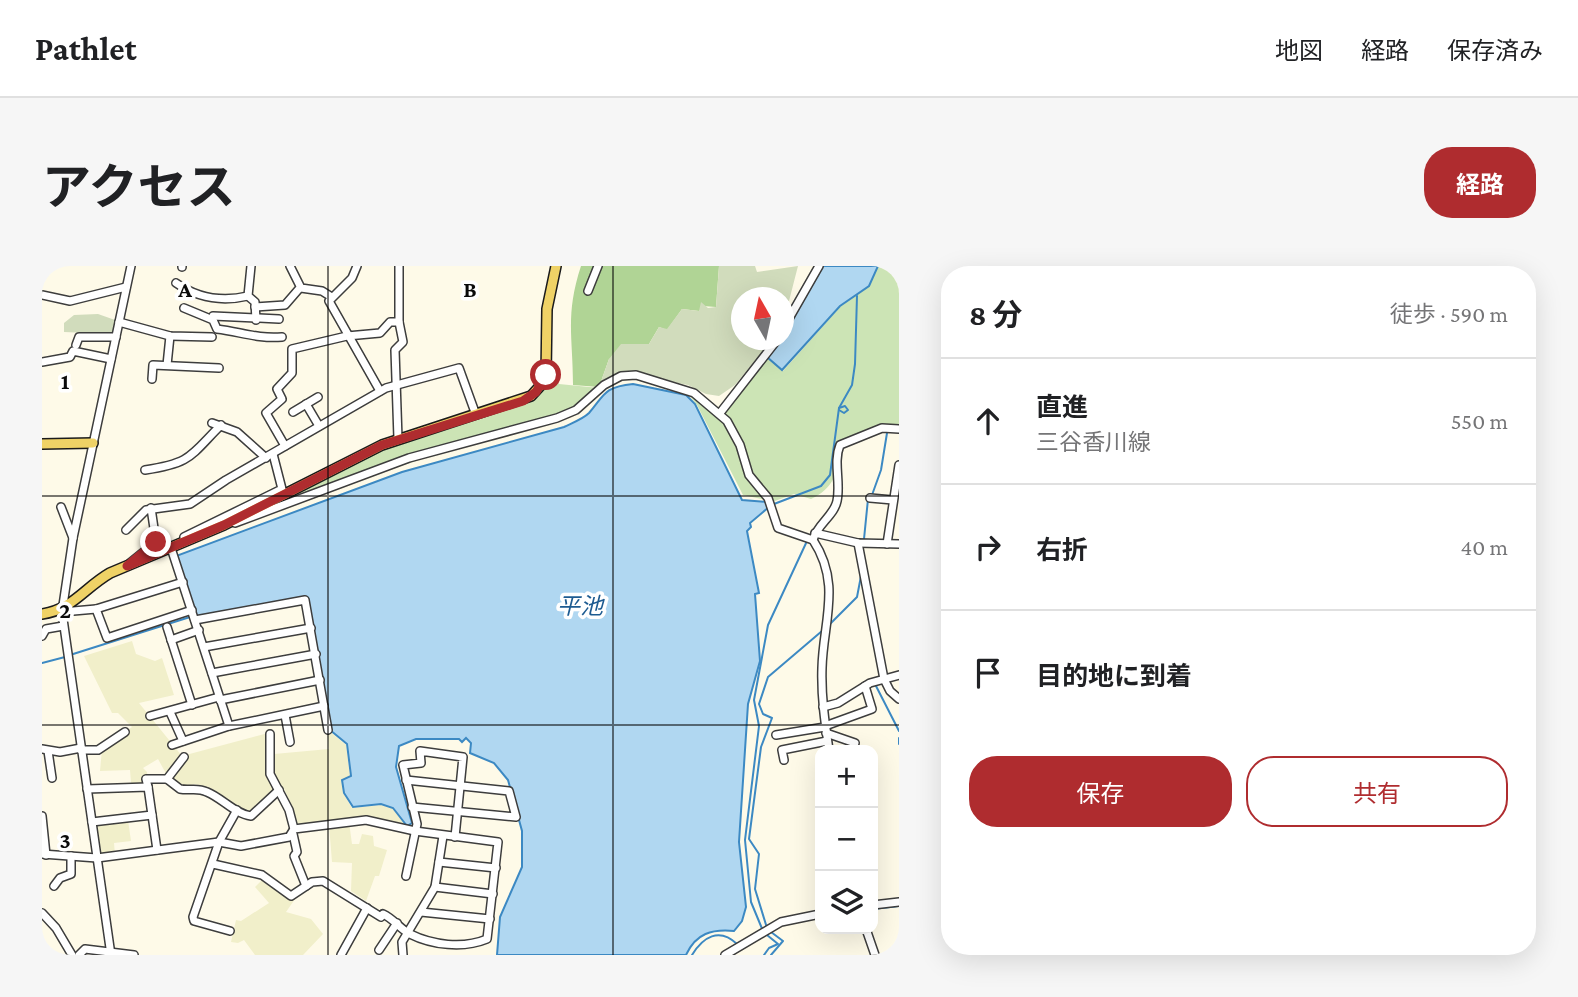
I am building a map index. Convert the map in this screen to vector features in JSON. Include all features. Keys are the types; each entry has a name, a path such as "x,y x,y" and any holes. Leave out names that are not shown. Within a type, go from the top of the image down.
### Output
{"main road":[{"path":"42,614 62,611 96,581 224,525 398,439 523,401 542,384 547,365 547,309 556,266"},
{"path":"42,444 93,443"}],"street":[{"path":"110,953 62,611 73,538 131,266"},
{"path":"251,266 248,296 255,307 256,320"},
{"path":"290,266 301,288 322,291 330,296"},
{"path":"330,296 352,278 357,266"},
{"path":"398,439 395,350 403,342 399,322 399,266"},
{"path":"587,292 598,266"},
{"path":"794,310 819,266"},
{"path":"176,284 205,298 248,296"},
{"path":"42,295 70,301 126,288"},
{"path":"255,307 286,308 298,290"},
{"path":"330,296 331,309 380,391"},
{"path":"216,299 213,318 217,330 239,331 258,339 282,337"},
{"path":"184,308 213,318 279,318"},
{"path":"119,322 170,336 212,337"},
{"path":"285,446 267,413 282,399 277,389 292,373 292,349 347,336 380,333 390,322 399,322"},
{"path":"167,365 170,336"},
{"path":"76,345 79,337 116,337"},
{"path":"720,413 769,350"},
{"path":"42,362 60,361 70,357 73,351 111,359"},
{"path":"152,379 153,365 219,369"},
{"path":"126,530 151,508 190,504 319,426 380,391 396,385 459,368 476,415"},
{"path":"224,525 401,460 557,418 576,410 604,385 621,376 636,375 694,393 720,413 740,445 749,475 769,500 778,528 858,543 899,544"},
{"path":"293,412 318,397"},
{"path":"306,404 319,426"},
{"path":"212,423 247,439 269,456 282,489 177,541 173,548 229,726"},
{"path":"145,470 178,464 194,456 221,425"},
{"path":"814,536 837,502 837,453 840,445 882,428 899,429"},
{"path":"887,544 899,465"},
{"path":"870,498 893,500"},
{"path":"61,507 73,538"},
{"path":"127,566 156,542 151,508"},
{"path":"814,536 823,562 831,602 822,664 827,736"},
{"path":"858,543 884,679 890,691 899,699"},
{"path":"62,611 96,609 183,582"},
{"path":"195,620 304,600 312,628 328,730"},
{"path":"96,609 107,638 192,610"},
{"path":"42,636 47,629 63,626"},
{"path":"167,627 192,705"},
{"path":"204,647 312,628"},
{"path":"171,640 198,630"},
{"path":"212,673 316,654"},
{"path":"823,706 838,703 865,686 899,675"},
{"path":"150,716 220,698 320,680"},
{"path":"784,760 782,750 800,749 827,736 852,712 872,709 866,699 865,686"},
{"path":"172,745 229,726 324,706"},
{"path":"170,712 183,741"},
{"path":"285,715 290,741"},
{"path":"52,778 45,750 98,750 125,732"},
{"path":"270,734 270,774 279,790 293,831 297,852 294,856 306,886"},
{"path":"776,735 827,736 855,743"},
{"path":"406,876 415,831 403,765 421,763 421,751 463,757 454,837"},
{"path":"167,779 184,757"},
{"path":"157,850 146,779 167,779 180,789 198,788 251,816 279,790"},
{"path":"406,780 509,791 516,817 412,807"},
{"path":"87,789 148,787"},
{"path":"230,931 194,921 219,842 237,810"},
{"path":"92,822 152,815"},
{"path":"42,816 44,854 97,858 219,842 241,846 293,831 356,819 443,836 498,842 490,919 484,941 439,945 408,933 383,914 381,918 323,881 316,881 291,896 262,875 213,864"},
{"path":"402,955 402,942 435,887 443,836"},
{"path":"54,886 60,878 71,874 71,856"},
{"path":"439,862 496,868"},
{"path":"435,887 493,894"},
{"path":"878,904 899,902"},
{"path":"341,955 367,908"},
{"path":"421,912 490,919"},
{"path":"42,913 56,928 72,955"},
{"path":"725,955 781,922 815,915"},
{"path":"379,950 397,923"},
{"path":"868,934 875,955"},
{"path":"79,955 85,949 134,955"}],"shaded area":[{"path":"132,641 136,654 155,661 162,658 174,695 139,703 182,756 272,732 274,754 329,749 327,729 346,745 350,776 341,780 343,793 352,808 381,805 393,809 407,826 359,817 296,826 294,811 284,789 257,812 245,811 209,787 195,784 185,786 172,778 169,779 158,759 143,768 147,772 148,784 131,783 130,770 100,771 102,749 132,727 118,713 112,713 84,656"},
{"path":"128,820 131,841 114,843 115,855 99,855 97,824"},
{"path":"349,822 352,844 359,844 362,834 373,836 374,846 387,850 379,876 375,876 366,901 351,891 352,863 332,862 329,825"},
{"path":"266,876 295,899 286,912 311,919 323,934 303,955 255,955 244,940 231,942 236,920 241,921 269,903 255,887"}],"green space":[{"path":"581,266 719,266 716,307 703,306 699,311 682,309 667,330 659,327 649,344 609,359 599,387 573,385 571,312"},
{"path":"719,266 755,266 757,272 798,266 793,287 731,287 731,350 764,350 735,385 719,396 706,394 688,385 628,373 599,387 609,359 621,344 649,344 659,327 667,329 682,309 699,311 701,302 708,308 716,307"},
{"path":"878,266 899,266 899,427 886,427 840,450 833,479 819,495 811,499 794,494 772,502 751,474 736,431 720,407 767,357 783,371 841,306 869,286"},
{"path":"98,314 115,320 112,334 64,332 64,323 74,315"},
{"path":"553,367 559,384 599,388 575,409 253,514 377,450 533,400 545,389"},
{"path":"689,395 699,399 730,429 751,485 762,491 766,500 743,495 697,405"}],"water":[{"path":"823,266 878,266 869,286 840,306 782,370 767,357 772,350 794,350 794,317"},
{"name":"平池","path":"633,384 686,395 695,404 742,500 768,502 769,507 750,523 751,527 747,531 759,593 755,594 760,661 748,704 739,842 746,907 742,921 734,931 712,932 700,937 686,955 497,955 500,917 522,867 522,831 508,780 494,763 470,753 471,743 466,738 462,742 459,739 416,739 399,746 396,767 412,823 407,826 393,808 381,804 353,807 344,793 342,780 351,776 347,744 330,730 308,598 196,617 176,556 402,472 564,427 587,415 611,389"}],"waterway":[{"path":"774,504 821,486 830,475 839,408 852,385 857,296"},
{"path":"839,408 845,406 848,410 844,413 839,410"},
{"path":"872,495 881,470 887,433"},
{"path":"864,539 868,499"},
{"path":"763,931 751,902 745,840 759,726 754,700 768,625 807,541"},
{"path":"829,625 857,597 861,576"},
{"path":"70,655 190,617"},
{"path":"767,928 755,889 759,854 749,839 761,747 772,718 763,714 759,704 768,677 822,631"},
{"path":"42,663 65,657"},
{"path":"876,686 899,731"},
{"path":"899,738 899,744"},
{"path":"878,908 899,906"},
{"path":"771,932 783,941 771,955"},
{"path":"764,955 769,948 778,944 767,935"},
{"path":"692,955 701,943 712,936 724,936 737,944"}],"route":[{"path":"156,542 127,566 224,525 382,445 523,401 536,392 546,375"}]}
